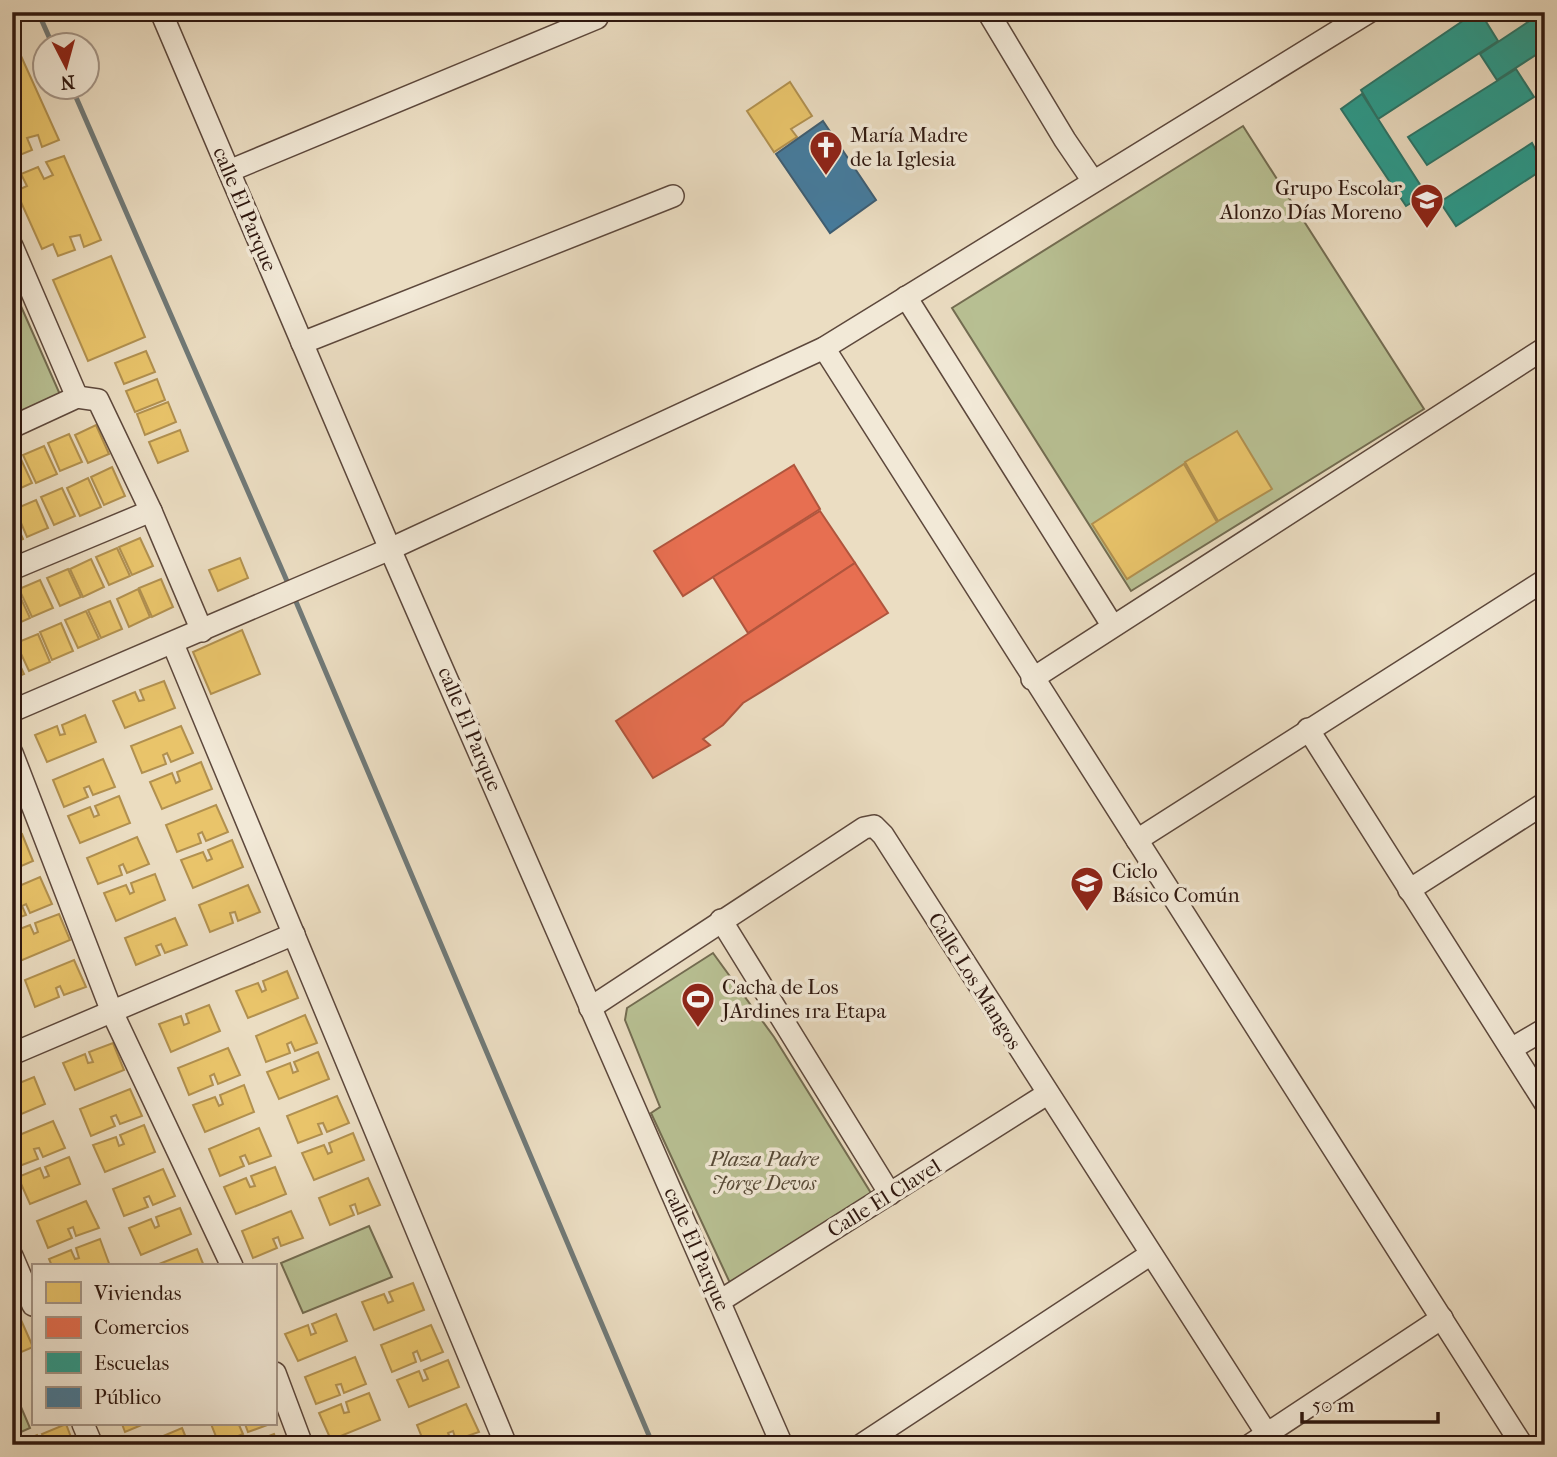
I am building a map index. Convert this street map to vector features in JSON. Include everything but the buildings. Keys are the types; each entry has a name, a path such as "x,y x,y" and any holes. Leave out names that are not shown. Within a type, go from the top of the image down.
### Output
{"street":[{"name":"calle El Parque","path":"161,12 390,549 782,1445"},
{"path":"988,12 1065,140 1093,181"},
{"path":"12,711 390,549 824,348 1369,12"},
{"path":"229,171 597,18"},
{"path":"302,343 673,197"},
{"path":"12,246 77,397"},
{"path":"906,297 1112,625"},
{"path":"824,348 1032,679 1522,1445"},
{"path":"1032,679 1545,348"},
{"path":"12,427 77,397 98,400 151,511 202,631"},
{"path":"12,569 151,511"},
{"path":"1137,840 1545,580"},
{"path":"173,643 506,1445"},
{"path":"1308,729 1545,1103"},
{"path":"12,753 112,1012 231,1264"},
{"path":"1409,890 1545,803"},
{"name":"Calle Los Mangos","path":"590,1008 864,828 874,826 883,835 1151,1254 1262,1436"},
{"path":"721,920 890,1195"},
{"path":"12,1054 294,934"},
{"path":"1511,1049 1545,1029"},
{"name":"Calle El Clavel","path":"720,1301 1047,1094"},
{"path":"860,1445 1151,1254"},
{"path":"12,1256 32,1304"},
{"path":"1262,1436 1442,1318"},
{"path":"276,1376 302,1445"},
{"path":"84,1426 92,1445"}],"green space":[{"path":"1243,126 1424,409 1131,591 952,308"},
{"path":"20,304 62,399 12,420 12,307"},
{"name":"Plaza Padre Jorge Devos","path":"713,953 774,1037 871,1193 730,1283 651,1113 660,1107 625,1020 627,1008"},
{"path":"369,1226 392,1277 303,1313 281,1263"},
{"path":"12,1386 30,1428 12,1436"}],"waterway":[{"path":"38,12 47,32"},
{"path":"78,102 290,588"},
{"path":"294,597 653,1445"}],"place":[{"name":"María Madre de la Iglesia","path":"826,177"},
{"name":"Grupo Escolar Alonzo Días Moreno","path":"1427,230"},
{"name":"Ciclo Básico Común","path":"1087,913"},
{"name":"Cacha de Los JArdines 1ra Etapa","path":"698,1029"}]}
